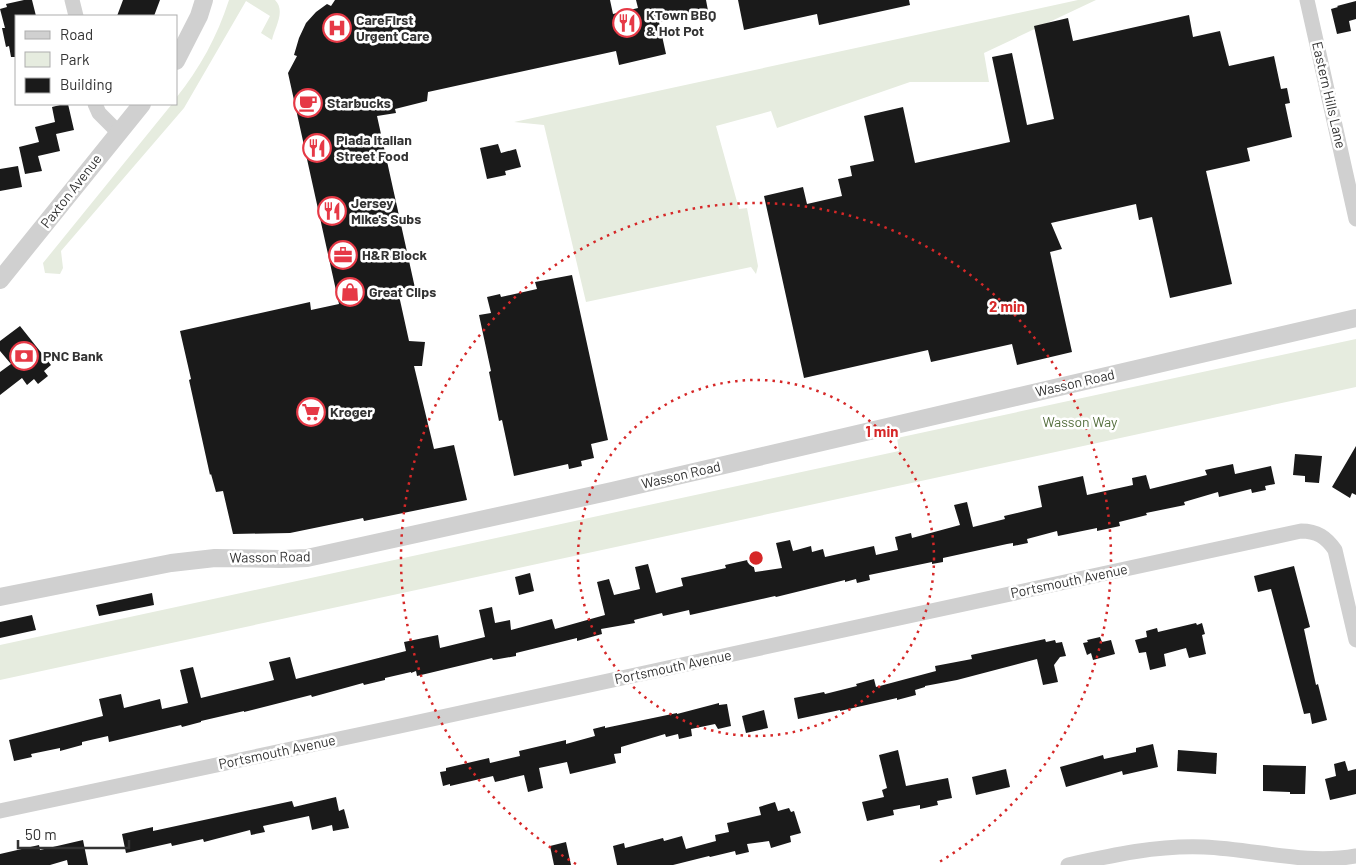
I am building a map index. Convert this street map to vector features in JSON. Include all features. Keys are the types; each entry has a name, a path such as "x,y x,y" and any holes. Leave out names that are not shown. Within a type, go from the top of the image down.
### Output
{"street":[{"path":"72,0 76,15"},
{"path":"178,57 204,0"},
{"name":"Eastern Hills Lane","path":"1307,0 1356,219"},
{"path":"95,105 99,114 118,132"},
{"name":"Paxton Avenue","path":"0,280 141,105"},
{"name":"Wasson Road","path":"0,597 170,563 216,558 307,558 612,491 1356,318"},
{"name":"Portsmouth Avenue","path":"0,811 1301,531 1311,531 1329,541 1336,555 1356,640"},
{"path":"1068,865 1135,851 1165,847 1205,847 1312,859 1340,859 1356,856"}],"green space":[{"path":"229,0 275,0 280,9 279,19 272,40 261,33 270,16 246,1 184,108 61,251 63,268 60,274 45,273 43,263 171,105 178,105 178,95 200,64 219,27"},
{"path":"1078,0 1096,0 984,53 989,82 910,82 777,128 771,111 716,126 739,209 747,208 758,266 756,274 751,267 586,302 544,125 514,122"},
{"name":"Wasson Way","path":"1356,339 1356,387 0,680 0,645 899,451 897,438"}],"building":[{"path":"32,0 36,15 15,15 15,57 11,57 9,46 6,47 2,28 5,28 0,9 7,7 6,4"},
{"path":"123,0 160,0 154,15 117,15"},
{"path":"335,0 610,0 613,14 638,8 636,0 706,0 709,16 692,19 691,14 659,22 666,54 619,65 616,51 428,92 427,101 395,109 396,113 377,116 415,288 398,291 409,341 425,342 422,366 414,366 434,449 454,445 467,500 364,521 363,518 290,533 233,534 223,491 216,492 210,475 180,331 310,302 311,310 339,304 288,73 297,56 294,55 306,23 316,12 327,4 331,6"},
{"path":"738,0 909,0 910,5 819,25 817,14 744,30"},
{"path":"1356,1 1356,19 1349,21 1351,31 1337,34 1331,9"},
{"path":"1189,15 1193,37 1220,31 1229,66 1274,56 1281,89 1287,88 1290,103 1285,104 1292,137 1247,148 1250,161 1206,171 1232,284 1170,298 1152,217 1139,220 1136,204 1051,223 1062,249 1050,252 1072,352 1017,365 1012,344 931,362 928,350 804,378 764,196 803,187 807,204 842,196 838,179 852,176 850,166 874,161 864,116 903,107 915,163 1010,142 992,57 1012,53 1027,125 1054,119 1034,26 1068,18 1073,41"},
{"path":"68,105 74,130 56,134 60,151 38,156 42,171 25,174 19,147 39,142 35,127 55,122 52,107"},
{"path":"498,144 501,153 516,149 521,167 505,171 506,175 487,179 480,148"},
{"path":"18,166 22,187 0,191 0,169"},
{"path":"572,275 608,440 591,444 594,458 581,461 582,466 569,469 568,464 514,476 502,420 499,421 479,315 491,313 487,297 500,294 501,297 537,289 535,282"},
{"name":"PNC Bank","path":"20,326 51,365 44,371 48,376 38,384 34,379 27,385 22,378 0,395 0,372 11,364 0,351 0,341"},
{"path":"1356,446 1356,495 1352,493 1350,498 1332,487"},
{"path":"1295,454 1322,456 1319,483 1305,482 1305,476 1293,475"},
{"path":"1233,464 1235,474 1271,466 1275,484 1265,486 1266,490 1252,493 1251,489 1219,497 1218,492 1184,502 1185,505 1146,513 1147,515 1119,522 1120,526 1097,531 1097,528 1058,536 1057,531 1027,539 1028,543 1013,546 1013,543 1007,544 943,558 943,562 932,564 932,562 869,575 870,580 857,583 856,579 845,582 845,580 690,615 689,610 663,616 662,613 634,620 635,623 601,629 602,634 516,653 516,656 493,660 492,658 417,676 416,671 411,672 364,685 363,683 312,697 311,695 182,727 181,725 109,742 108,736 82,742 82,745 60,751 60,748 31,754 32,757 14,761 9,740 103,716 99,699 121,694 124,708 160,699 162,709 188,703 180,670 193,667 201,698 274,680 269,662 290,657 296,679 406,651 404,642 438,635 440,648 485,637 479,610 492,607 495,623 510,620 511,630 552,619 555,629 605,615 597,582 609,579 614,595 640,589 635,567 648,564 656,593 683,586 681,578 726,568 725,565 752,559 755,572 782,568 776,543 790,540 793,551 811,546 812,552 823,549 825,557 874,546 876,555 898,550 895,537 911,533 912,538 960,525 954,505 967,502 973,527 1005,519 1004,516 1042,507 1038,486 1083,476 1087,495 1133,485 1132,478 1146,475 1150,489 1207,475 1205,470"},
{"path":"1294,566 1310,627 1304,629 1316,685 1318,684 1327,720 1312,724 1310,713 1304,714 1271,589 1258,592 1254,576"},
{"path":"530,573 534,591 519,595 515,577"},
{"path":"152,593 154,605 99,616 96,605"},
{"path":"32,615 36,630 0,638 0,622"},
{"path":"1196,623 1197,625 1202,623 1205,634 1202,635 1206,654 1189,658 1186,648 1164,654 1166,666 1150,670 1146,652 1139,653 1135,640 1147,637 1146,631 1157,628 1158,632"},
{"path":"1100,637 1102,642 1111,640 1115,654 1093,660 1091,653 1087,655 1083,643"},
{"path":"1045,639 1046,642 1055,640 1056,643 1062,642 1066,656 1060,657 1054,665 1058,682 1043,685 1037,659 957,680 925,686 915,690 916,695 897,700 897,698 798,719 794,698 824,692 825,694 857,686 856,684 874,679 876,687 936,671 935,666 972,659 971,655"},
{"path":"719,703 719,705 727,704 731,726 718,729 715,724 691,729 692,736 679,739 678,734 666,737 665,734 621,747 621,753 614,754 616,763 570,774 567,762 539,768 543,788 528,792 524,775 495,782 493,776 443,786 440,772 446,771 446,768 489,758 490,763 520,756 519,751 566,740 566,744 595,736 593,729 677,714"},
{"path":"764,710 768,728 746,733 742,716"},
{"path":"1153,744 1158,767 1123,775 1122,771 1066,787 1060,767 1103,755 1104,759 1136,752 1136,748"},
{"path":"898,750 906,786 948,778 952,798 937,801 938,805 920,809 920,805 893,810 894,815 867,821 862,802 884,797 882,790 887,788 879,755"},
{"path":"1178,750 1217,753 1216,774 1177,771"},
{"path":"1345,761 1348,771 1356,769 1356,794 1330,800 1325,779 1336,776 1334,764"},
{"path":"1263,765 1306,766 1305,794 1263,791"},
{"path":"1006,769 1010,787 976,795 972,777"},
{"path":"336,797 339,811 344,809 349,828 333,831 332,825 312,830 309,816 263,826 265,832 251,835 250,830 204,842 203,839 172,846 171,843 126,853 122,834 153,827 153,831 292,801 294,807"},
{"path":"775,802 778,811 789,808 791,812 794,811 801,833 790,836 791,842 771,848 769,841 747,844 749,852 736,855 735,851 673,865 617,865 613,846 624,843 625,848 663,838 664,841 682,836 686,849 716,841 715,835 729,832 727,823 761,815 759,807"},
{"path":"83,840 88,865 68,865 67,860 50,865 0,865 0,854 39,845 40,850"},
{"path":"566,842 571,865 554,865 550,846"}],"place":[{"name":"KTown BBQ & Hot Pot","path":"627,23"},
{"name":"CareFirst Urgent Care","path":"337,28"},
{"name":"Starbucks","path":"308,103"},
{"name":"Piada Italian Street Food","path":"317,148"},
{"name":"Jersey Mike's Subs","path":"332,211"},
{"name":"H&R Block","path":"343,255"},
{"name":"Great Clips","path":"350,292"},
{"name":"PNC Bank","path":"24,356"},
{"name":"Kroger","path":"311,412"}]}
